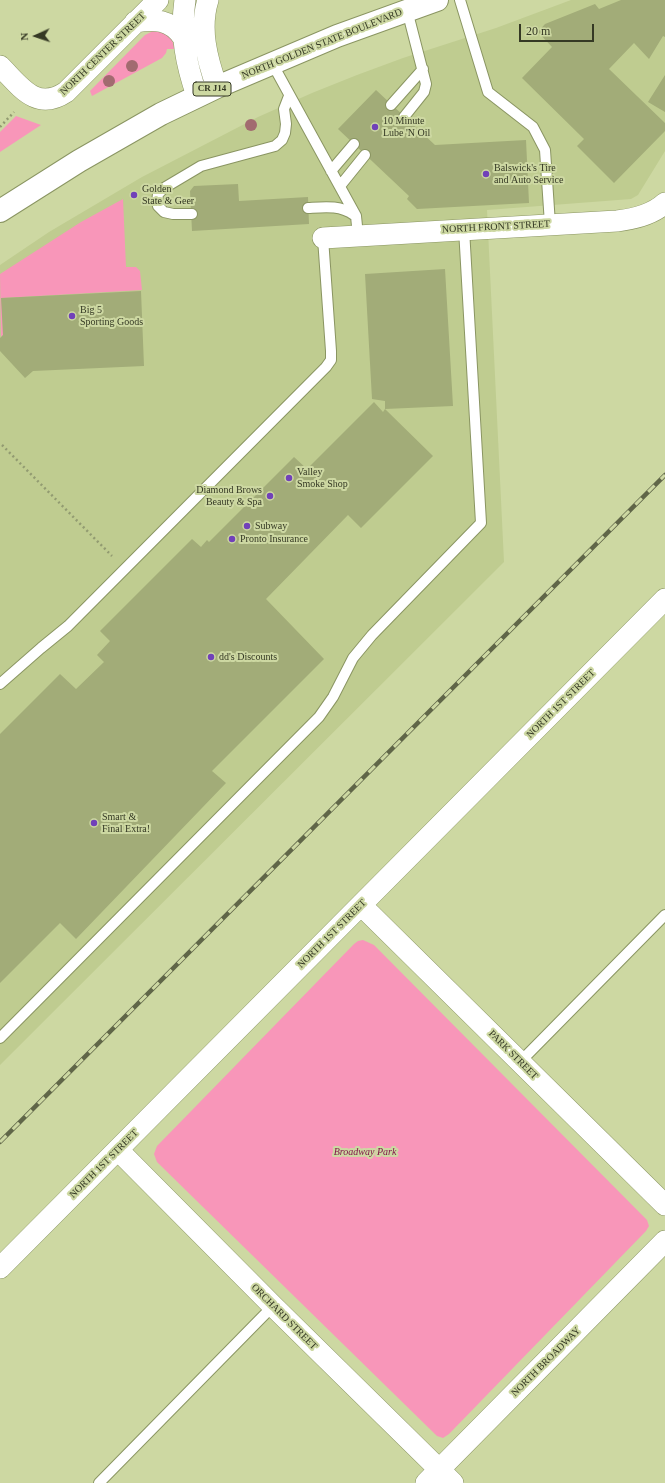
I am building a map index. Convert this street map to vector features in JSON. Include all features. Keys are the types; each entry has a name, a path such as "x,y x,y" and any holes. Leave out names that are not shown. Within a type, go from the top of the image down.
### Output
{"main road":[{"name":"NORTH GOLDEN STATE BOULEVARD","path":"0,211 79,161 161,114 197,96 338,36 437,0"}],"street":[{"name":"NORTH CENTER STREET","path":"0,66 27,92 35,97 44,100 56,98 66,92 158,0"},
{"path":"185,0 183,37 186,60 197,96"},
{"path":"208,0 205,13 204,36 207,55 217,87"},
{"path":"135,22 150,20 163,22 174,27 183,37"},
{"name":"NORTH FRONT STREET","path":"323,238 357,226 464,229 617,221 632,219 647,214 665,203"},
{"name":"NORTH 1ST STREET","path":"0,1268 361,905 661,611"},
{"name":"PARK STREET","path":"361,905 665,1205"},
{"name":"ORCHARD STREET","path":"118,1150 273,1306 439,1479"},
{"name":"NORTH BROADWAY","path":"439,1479 665,1241"}],"lane":[{"path":"460,0 488,92 533,127 546,150 550,224"},
{"path":"404,117 426,90 426,81 407,10"},
{"path":"272,63 340,186 357,226"},
{"path":"391,105 423,69"},
{"path":"192,214 173,214 164,212 158,206 158,194 164,188 201,166 275,146 282,140 285,133 286,124 284,109 289,96"},
{"path":"331,171 354,144"},
{"path":"340,186 365,155"},
{"path":"308,208 339,208 348,210 357,226"},
{"path":"0,1038 319,717 333,697 353,658 372,635 481,523 464,229"},
{"path":"0,684 68,626 326,367 331,360 332,351 323,238"},
{"path":"520,1062 665,915"},
{"path":"99,1483 273,1306"}],"path":[{"path":"0,127 16,111"},
{"path":"2,445 114,558"}],"shaded area":[{"path":"571,0 665,0 665,151 638,195 631,199 487,210 504,562 0,1065 0,265 49,232 142,177 258,117 357,75 403,58 496,28"}],"green space":[{"path":"153,31 161,32 168,36 174,45 174,49 167,49 162,58 92,96 90,91 145,35"},
{"path":"16,116 41,125 0,152 0,132"},
{"path":"123,199 126,267 136,267 140,271 142,290 2,298 3,335 1,337 0,274 81,222"},
{"name":"Broadway Park","path":"363,940 374,945 647,1220 649,1226 646,1231 449,1434 443,1438 437,1436 157,1162 154,1154 157,1146 354,944"}],"building":[{"path":"621,0 665,0 665,37 663,36 649,59 634,43 609,69 665,123 665,131 614,183 577,146 584,139 522,78 552,47 538,32 545,24 595,4 599,9"},
{"path":"665,75 665,112 648,102"},
{"path":"376,90 435,145 526,140 529,203 417,209 407,199 409,196 338,129"},
{"path":"238,184 239,201 308,197 309,224 192,231 190,191 194,186"},
{"path":"445,269 453,406 385,409 385,401 372,399 365,274"},
{"name":"Big 5 Sporting Goods","path":"141,291 144,366 33,371 25,378 0,351 0,338 3,335 1,298"},
{"path":"374,402 383,412 385,409 433,456 361,528 348,515 266,599 324,659 212,771 226,783 76,939 60,923 0,983 0,734 60,674 76,689 104,662 97,655 110,641 100,631 192,539 201,547 207,540 209,542 294,457 307,469"}],"railway":[{"path":"0,1142 665,475"}],"place":[{"name":"10 Minute Lube 'N Oil","path":"375,127"},
{"name":"Balswick's Tire and Auto Service","path":"486,174"},
{"name":"Golden State & Geer","path":"134,195"},
{"name":"Big 5 Sporting Goods","path":"72,316"},
{"name":"Valley Smoke Shop","path":"289,478"},
{"name":"Diamond Brows Beauty & Spa","path":"270,496"},
{"name":"Subway","path":"247,526"},
{"name":"Pronto Insurance","path":"232,539"},
{"name":"dd's Discounts","path":"211,657"},
{"name":"Smart & Final Extra!","path":"94,823"}]}
